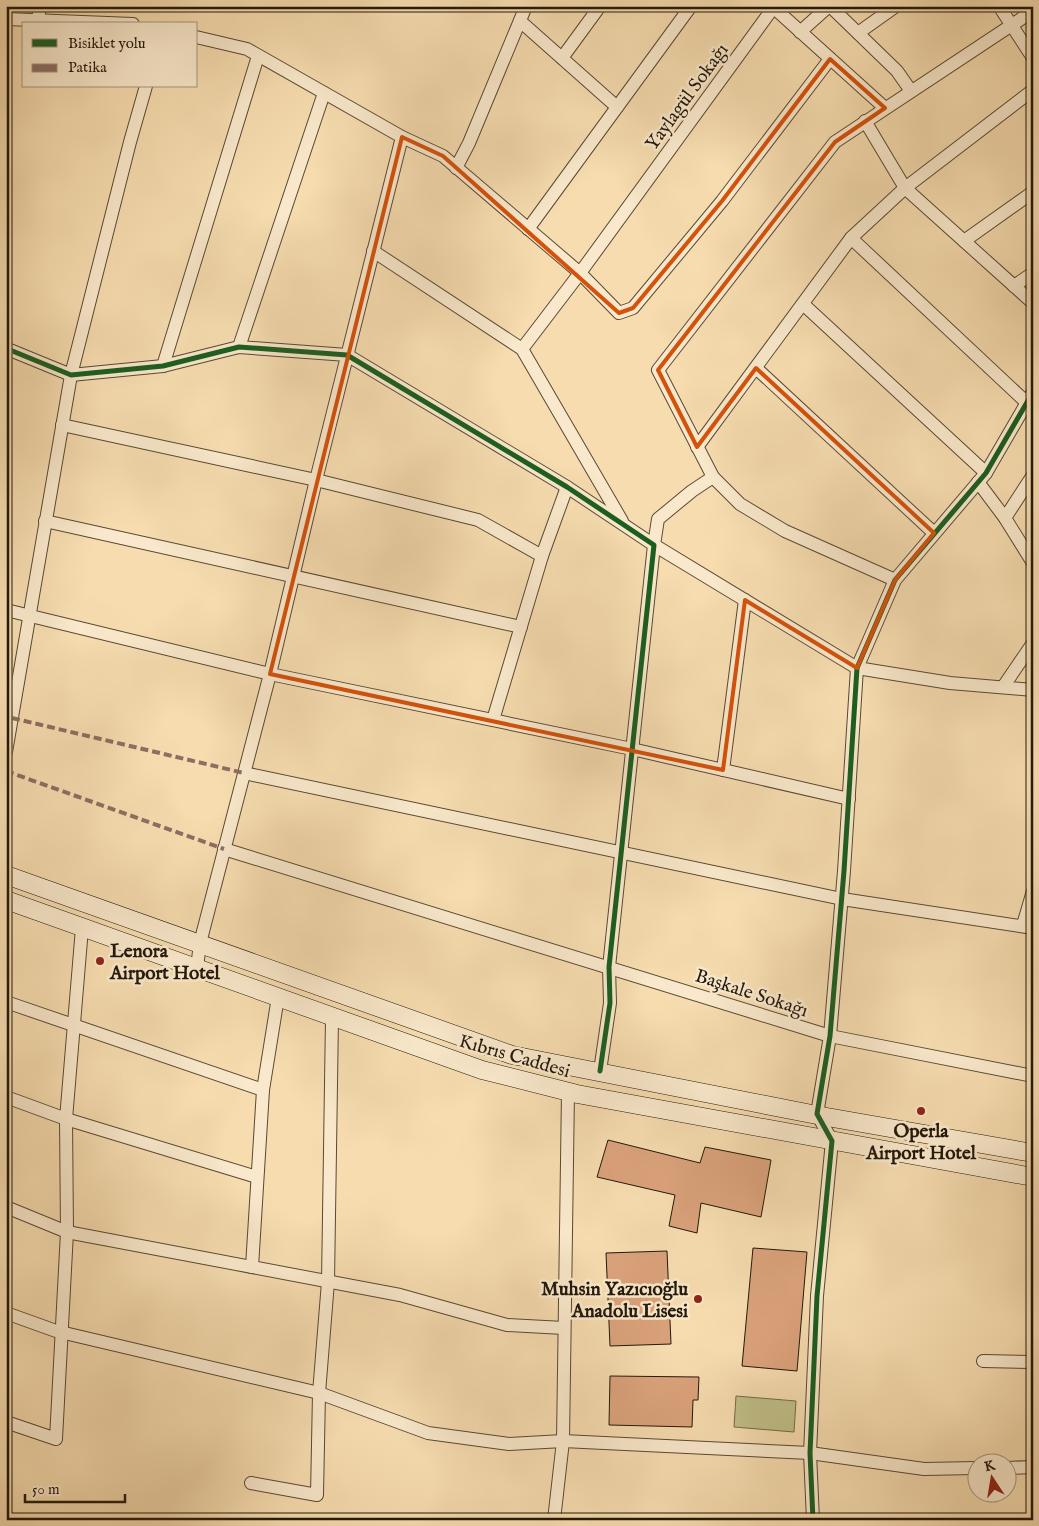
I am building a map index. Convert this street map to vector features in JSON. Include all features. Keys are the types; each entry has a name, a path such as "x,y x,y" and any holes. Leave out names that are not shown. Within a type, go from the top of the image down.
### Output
{"main road":[{"path":"6,875 494,1050 536,1061 1033,1153"},
{"name":"Kıbrıs Caddesi","path":"6,900 482,1070 568,1092 1033,1177"}],"street":[{"path":"38,20 40,6"},
{"path":"456,168 469,143 526,6"},
{"path":"562,58 600,6"},
{"path":"528,230 691,6"},
{"path":"800,32 830,6 897,71 911,91"},
{"path":"858,33 896,6"},
{"path":"999,6 1033,58"},
{"path":"773,7 885,108"},
{"name":"Yaylagül Sokağı","path":"522,349 580,274 773,7"},
{"path":"895,580 785,531 740,504 713,477 658,370 835,142 1033,11"},
{"path":"6,19 86,22"},
{"path":"520,21 617,107"},
{"path":"198,38 247,50 402,137 443,156 580,274 619,313 633,308 722,201 830,59"},
{"path":"163,366 258,56"},
{"path":"6,752 71,374 145,88"},
{"path":"697,447 851,238 905,188 1033,90"},
{"path":"239,347 324,93"},
{"path":"865,121 905,188 1033,303"},
{"path":"198,968 200,943 270,674 292,576 402,137"},
{"path":"964,241 1033,192"},
{"path":"813,1520 810,1453 817,1296 832,1141 817,1114 830,1036 842,899 857,668 895,580 982,478 1029,397 851,238"},
{"path":"373,251 522,349 625,526"},
{"path":"1014,286 1033,273"},
{"path":"803,304 982,478 1033,563"},
{"path":"7,352 71,374 163,366 239,347 347,355 567,487 654,545 857,668 950,683 1033,690"},
{"path":"756,368 934,533"},
{"path":"62,425 316,480 478,520 542,556"},
{"path":"1005,518 1033,475"},
{"path":"600,1072 610,1003 609,967 658,519 692,491 713,477"},
{"path":"493,720 542,556 567,487"},
{"path":"45,520 521,627"},
{"path":"723,770 745,600"},
{"path":"6,610 270,674 632,750 849,799"},
{"path":"1003,688 1033,643"},
{"path":"244,773 621,854 842,899 1028,926 1033,890"},
{"name":"Başkale Sokağı","path":"224,849 830,1036 1033,1076"},
{"path":"6,1422 56,1439 67,1232 66,1119 82,928"},
{"path":"252,1267 263,1090 278,997"},
{"path":"6,1002 263,1090"},
{"path":"251,1483 317,1495 319,1393 328,1282 332,1018"},
{"path":"554,1520 563,1441 568,1092"},
{"path":"6,1097 66,1119 257,1177"},
{"path":"6,1207 67,1232 400,1295 507,1325 564,1328"},
{"path":"6,1313 63,1333 319,1393 428,1433 508,1444 563,1441 810,1453 924,1469 966,1468"},
{"path":"983,1361 1033,1362"},
{"path":"1016,1468 1033,1467"}],"highlighted area":[{"path":"830,59 885,108 835,142 658,370 697,447 756,368 934,533 895,580 857,668 745,600 723,770 270,674 402,137 443,156 619,313 633,308 722,201"}],"shaded area":[{"path":"736,1396 796,1401 794,1432 734,1427"}],"building":[{"path":"608,1140 700,1163 705,1147 771,1160 761,1217 701,1203 697,1233 669,1226 675,1195 597,1177"},
{"path":"753,1248 807,1252 797,1371 742,1366"},
{"path":"667,1251 671,1344 610,1346 606,1253"},
{"path":"610,1376 699,1377 698,1400 693,1400 692,1427 609,1425"}],"marked path":[{"path":"12,718 244,773"},
{"path":"6,771 224,849"}],"cycle path":[{"path":"10,350 71,375 163,366 239,347 347,355 567,487 654,545 609,967 610,1003 600,1071"},
{"path":"813,1520 810,1453 817,1296 832,1141 817,1114 830,1036 844,871 857,668 895,580 986,473 1033,392"}],"place":[{"name":"Lenora Airport Hotel","path":"100,961"},
{"name":"Operla Airport Hotel","path":"921,1111"},
{"name":"Muhsin Yazıcıoğlu Anadolu Lisesi","path":"698,1299"}]}
